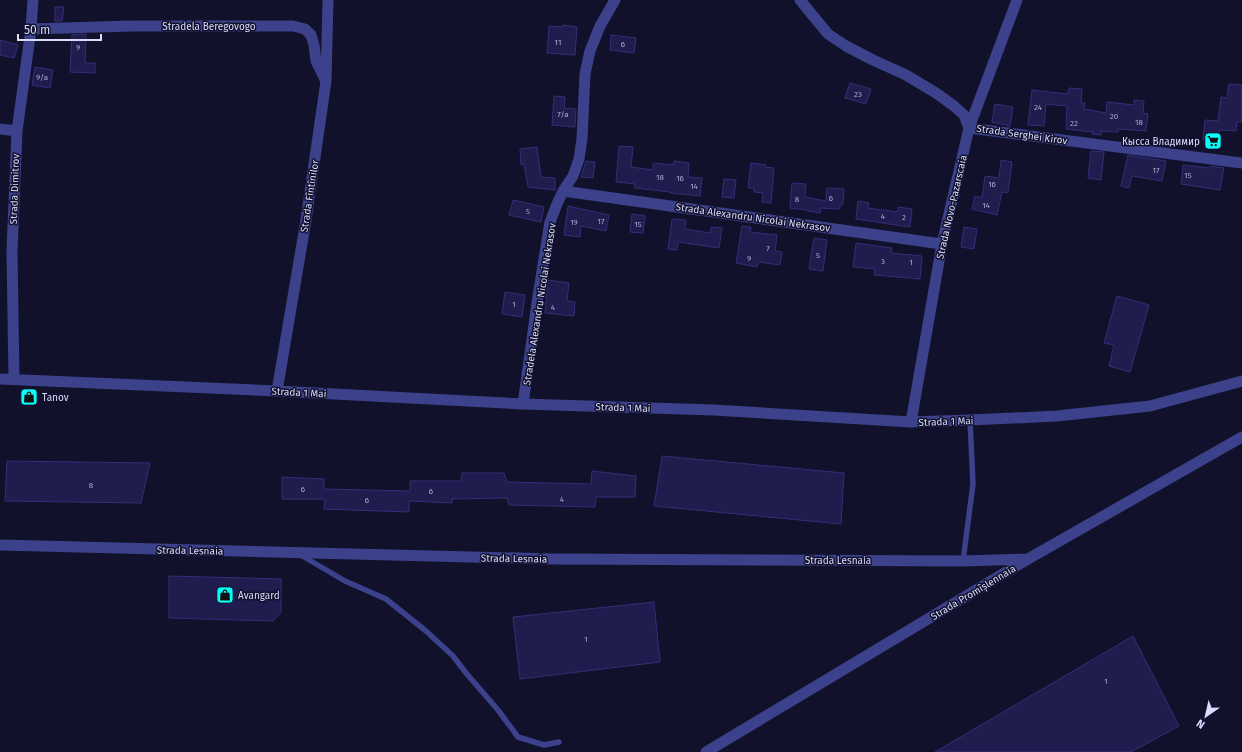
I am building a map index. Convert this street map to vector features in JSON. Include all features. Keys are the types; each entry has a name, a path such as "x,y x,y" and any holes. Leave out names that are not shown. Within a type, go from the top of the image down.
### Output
{"street":[{"name":"Strada Dimitrov","path":"14,379 12,251 17,131 31,28 33,0"},
{"name":"Strada Fîntînilor","path":"277,391 306,220 326,81 328,0"},
{"name":"Stradela Alexandru Nicolai Nekrasov","path":"523,404 550,222 563,191 573,176 579,159 582,139 585,74 590,51 600,26 615,0"},
{"name":"Strada Serghei Kirov","path":"800,0 828,34 846,46 906,75 936,93 964,115 969,128 1242,164"},
{"name":"Strada Novo-Pazarscaia","path":"911,422 942,244 969,128 1017,0"},
{"name":"Stradela Beregovogo","path":"31,28 131,26 293,26 305,29 310,35 314,45 316,61 326,81"},
{"path":"0,130 17,131"},
{"name":"Strada Alexandru Nicolai Nekrasov","path":"563,191 942,244"},
{"name":"Strada 1 Mai","path":"0,379 277,391 523,404 714,410 911,422 1057,416 1150,406 1242,381"},
{"name":"Strada Promîșlennaia","path":"706,752 1028,559 1242,437"},
{"name":"Strada Lesnaia","path":"0,545 553,559 963,561 1028,559"}],"lane":[{"path":"963,561 973,484 970,420"},
{"path":"295,552 345,581 386,598 426,630 453,656 498,710 518,737 544,745 559,742"}],"building":[{"path":"55,7 64,7 62,21 55,21"},
{"path":"563,25 577,27 575,55 547,53 549,26 563,27"},
{"path":"86,34 85,63 95,63 95,73 70,72 72,35"},
{"path":"611,35 636,38 634,53 610,50"},
{"path":"0,40 18,45 14,58 0,55"},
{"path":"35,67 53,70 50,88 32,85"},
{"path":"850,83 871,89 866,104 845,98"},
{"path":"1229,84 1242,85 1242,122 1237,122 1236,131 1219,130 1218,142 1203,140 1205,120 1218,121 1221,97 1227,98"},
{"path":"1069,88 1082,89 1081,103 1085,103 1084,109 1106,113 1107,102 1134,105 1134,100 1144,101 1143,113 1148,114 1146,131 1118,129 1118,132 1101,131 1101,135 1092,134 1093,132 1066,129 1067,106 1046,104 1044,126 1028,125 1032,90 1068,94"},
{"path":"554,96 565,97 564,108 576,109 575,127 552,125"},
{"path":"995,104 1013,107 1010,126 992,122"},
{"path":"619,146 633,147 631,167 653,170 653,163 673,165 674,161 689,163 688,177 702,178 700,196 635,188 635,184 616,182"},
{"path":"537,147 541,177 555,178 555,190 528,187 524,164 521,165 520,149"},
{"path":"1091,151 1104,152 1101,180 1088,178"},
{"path":"1128,155 1166,161 1162,181 1132,176 1129,188 1121,186"},
{"path":"1001,160 1012,162 1008,193 1002,192 997,215 972,209 975,196 982,198 985,176 999,178"},
{"path":"586,161 595,162 593,178 581,177"},
{"path":"751,163 766,165 765,167 774,168 771,203 762,202 763,193 754,192 754,188 748,188"},
{"path":"1183,165 1224,168 1220,190 1181,184"},
{"path":"724,179 736,180 734,198 722,197"},
{"path":"792,183 806,184 805,197 826,201 827,188 844,189 843,204 840,204 840,209 821,208 820,213 790,208"},
{"path":"513,200 544,207 541,222 509,215"},
{"path":"858,201 869,203 868,208 898,212 898,207 912,209 910,227 856,219"},
{"path":"568,206 609,215 606,231 581,226 580,237 564,235"},
{"path":"632,214 645,216 643,233 630,232"},
{"path":"672,219 686,220 685,229 710,233 711,227 722,228 719,248 678,242 677,250 668,249"},
{"path":"742,226 751,227 750,232 777,235 775,251 782,252 780,265 758,262 757,267 736,263"},
{"path":"964,227 977,229 974,249 961,247"},
{"path":"814,238 827,240 823,271 809,269"},
{"path":"856,243 892,248 891,253 922,256 920,279 874,275 875,269 853,267"},
{"path":"548,280 569,283 567,301 575,302 574,316 545,313"},
{"path":"505,292 525,295 522,317 502,314"},
{"path":"1117,296 1149,305 1130,372 1109,366 1114,345 1104,343"},
{"path":"662,456 844,473 841,524 654,506"},
{"path":"7,461 150,463 141,503 5,501"},
{"path":"592,471 636,476 635,497 596,497 595,507 509,505 507,498 452,499 452,503 409,501 409,512 324,509 325,499 282,499 282,477 324,479 324,489 410,491 410,481 461,481 462,473 504,473 507,482 591,484"},
{"name":"Avangard","path":"169,576 281,579 281,612 273,621 169,618"},
{"path":"654,602 660,662 520,679 513,617"},
{"path":"1133,636 1179,726 1131,752 935,752"}],"place":[{"name":"Кысса Владимир","path":"1213,141"},
{"name":"Tanov","path":"29,397"},
{"name":"Avangard","path":"225,595"}]}
